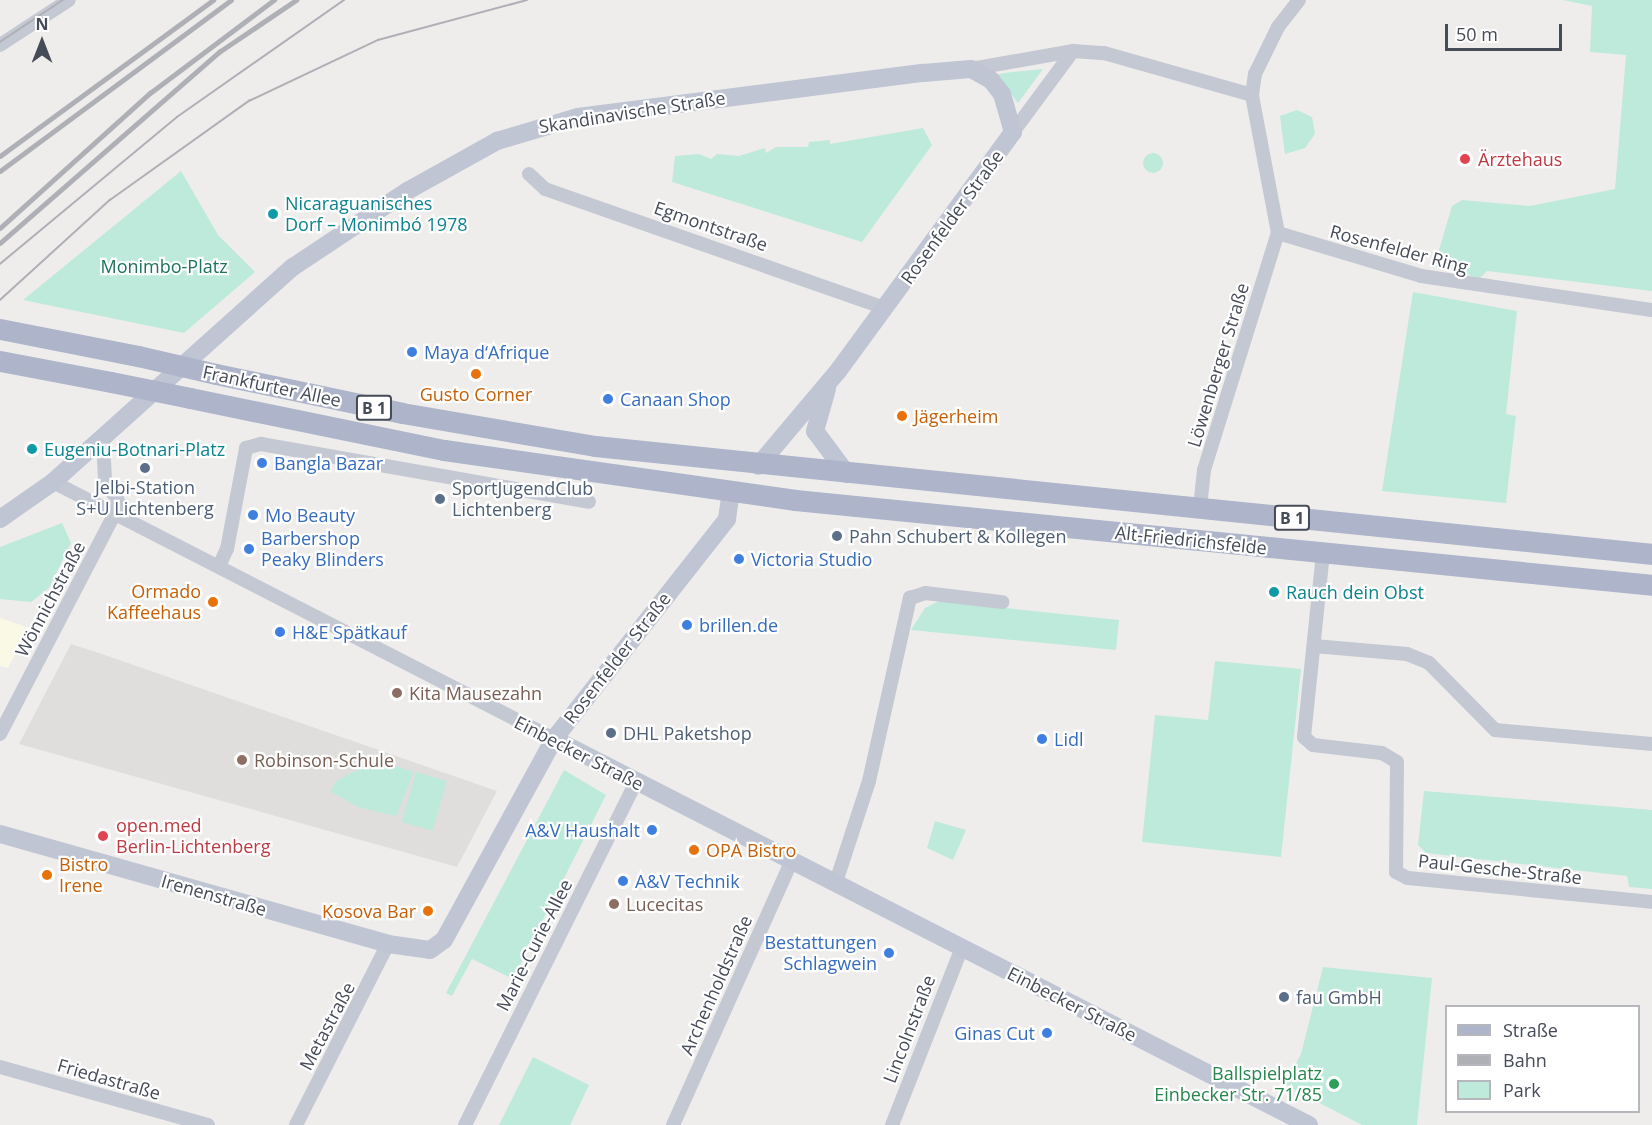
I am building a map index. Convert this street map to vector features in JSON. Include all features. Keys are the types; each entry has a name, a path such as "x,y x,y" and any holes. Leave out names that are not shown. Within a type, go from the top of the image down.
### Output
{"main road":[{"name":"Frankfurter Allee","path":"0,329 478,427 758,466"},
{"name":"Frankfurter Allee","path":"0,361 444,450 731,492"},
{"name":"Alt-Friedrichsfelde","path":"758,466 1652,554"},
{"name":"Alt-Friedrichsfelde","path":"731,492 1652,585"}],"street":[{"path":"0,45 69,0"},
{"path":"1278,233 1252,95 1255,74 1278,27 1299,0"},
{"path":"1073,51 1104,53 1252,95"},
{"name":"Skandinavische Straße","path":"0,519 53,482 292,267 408,190 497,141 587,116 971,69 1073,51"},
{"name":"Rosenfelder Straße","path":"758,466 830,382 1073,51"},
{"path":"971,69 1002,94 1013,132"},
{"name":"Egmontstraße","path":"529,174 545,189 885,308"},
{"name":"Rosenfelder Ring","path":"1278,233 1421,276 1652,310"},
{"name":"Löwenberger Straße","path":"1200,508 1203,470 1278,233"},
{"name":"Rosenfelder Straße","path":"830,382 815,431 847,474"},
{"name":"Einbecker Straße","path":"103,438 105,481 132,522"},
{"path":"219,566 227,549 246,448 261,444 589,502"},
{"name":"Einbecker Straße","path":"53,482 1309,1125"},
{"name":"Rosenfelder Straße","path":"430,950 444,940 554,739 727,519 731,492"},
{"name":"Wönnichstraße","path":"0,734 115,513"},
{"name":"Paul-Gesche-Straße","path":"1323,553 1304,737 1313,745 1382,753 1397,762 1396,872 1408,878 1652,902"},
{"path":"836,882 869,781 910,598 925,593 1002,602"},
{"path":"1314,646 1407,654 1429,663 1495,730 1652,744"},
{"name":"Marie-Curie-Allee","path":"465,1125 636,782"},
{"name":"Irenenstraße","path":"0,834 388,944 430,950"},
{"name":"Archenholdstraße","path":"673,1125 792,860"},
{"name":"Metastraße","path":"296,1125 388,944"},
{"name":"Lincolnstraße","path":"892,1125 962,946"},
{"name":"Friedastraße","path":"0,1067 208,1125"}],"shaded area":[{"path":"0,618 29,628 8,668 0,666"},
{"name":"Robinson-Schule","path":"71,644 497,791 457,867 19,744"}],"green space":[{"path":"1563,0 1652,0 1652,291 1487,271 1480,278 1434,267 1452,206 1462,200 1530,206 1615,189 1626,55 1590,52 1592,6"},
{"path":"1043,69 1018,103 997,75 1004,73"},
{"path":"1297,110 1312,117 1315,134 1305,148 1285,154 1280,116"},
{"path":"923,128 932,145 862,242 672,182 675,156 699,154 711,159 717,154 739,156 765,148 766,153 776,147 808,147 809,142 830,140 830,144"},
{"path":"1149,153 1157,153 1163,159 1163,167 1157,173 1149,173 1143,167 1143,159"},
{"name":"Monimbo-Platz","path":"181,171 218,235 255,272 184,333 23,300"},
{"path":"1413,292 1517,311 1506,414 1516,416 1506,503 1382,491"},
{"path":"62,523 71,543 49,588 31,602 0,599 0,547"},
{"path":"939,601 1119,620 1116,650 911,630 925,608"},
{"path":"1215,661 1301,669 1281,857 1142,842 1155,715 1208,720"},
{"path":"377,760 414,772 396,816 358,807 330,791 336,781"},
{"path":"564,770 606,795 513,979 472,959 452,996 446,993"},
{"path":"416,772 447,781 432,831 402,822"},
{"path":"1424,791 1652,810 1652,889 1629,887 1627,876 1426,853 1418,845"},
{"path":"935,821 966,830 953,860 927,848"},
{"path":"1323,967 1432,978 1417,1125 1362,1125 1285,1085 1301,1054"},
{"path":"533,1057 589,1085 570,1125 499,1125"}],"tram line":[{"path":"0,42 63,0"},
{"path":"0,264 177,117 344,0"},
{"path":"0,300 110,200 249,101 378,40 527,0"}],"railway":[{"path":"0,156 213,0"},
{"path":"0,171 231,0"},
{"path":"0,228 150,93 274,0"},
{"path":"0,243 219,52 296,0"}],"place":[{"name":"Ärztehaus","path":"1465,159"},
{"name":"Nicaraguanisches Dorf – Monimbó 1978","path":"273,214"},
{"name":"Maya d‘Afrique","path":"412,352"},
{"name":"Gusto Corner","path":"476,374"},
{"name":"Canaan Shop","path":"608,399"},
{"name":"Jägerheim","path":"902,416"},
{"name":"Eugeniu-Botnari-Platz","path":"32,449"},
{"name":"Bangla Bazar","path":"262,463"},
{"name":"Jelbi-Station S+U Lichtenberg","path":"145,468"},
{"name":"SportJugendClub Lichtenberg","path":"440,499"},
{"name":"Mo Beauty","path":"253,515"},
{"name":"Pahn Schubert & Kollegen","path":"837,536"},
{"name":"Barbershop Peaky Blinders","path":"249,549"},
{"name":"Victoria Studio","path":"739,559"},
{"name":"Rauch dein Obst","path":"1274,592"},
{"name":"Ormado Kaffeehaus","path":"213,602"},
{"name":"brillen.de","path":"687,625"},
{"name":"H&E Spätkauf","path":"280,632"},
{"name":"Kita Mausezahn","path":"397,693"},
{"name":"DHL Paketshop","path":"611,733"},
{"name":"Lidl","path":"1042,739"},
{"name":"Robinson-Schule","path":"242,760"},
{"name":"A&V Haushalt","path":"652,830"},
{"name":"open.med Berlin-Lichtenberg","path":"103,836"},
{"name":"OPA Bistro","path":"694,850"},
{"name":"Bistro Irene","path":"47,875"},
{"name":"A&V Technik","path":"623,881"},
{"name":"Lucecitas","path":"614,904"},
{"name":"Kosova Bar","path":"428,911"},
{"name":"Bestattungen Schlagwein","path":"889,953"},
{"name":"fau GmbH","path":"1284,997"},
{"name":"Ginas Cut","path":"1047,1033"},
{"name":"Ballspielplatz Einbecker Str. 71/85","path":"1334,1084"}]}
